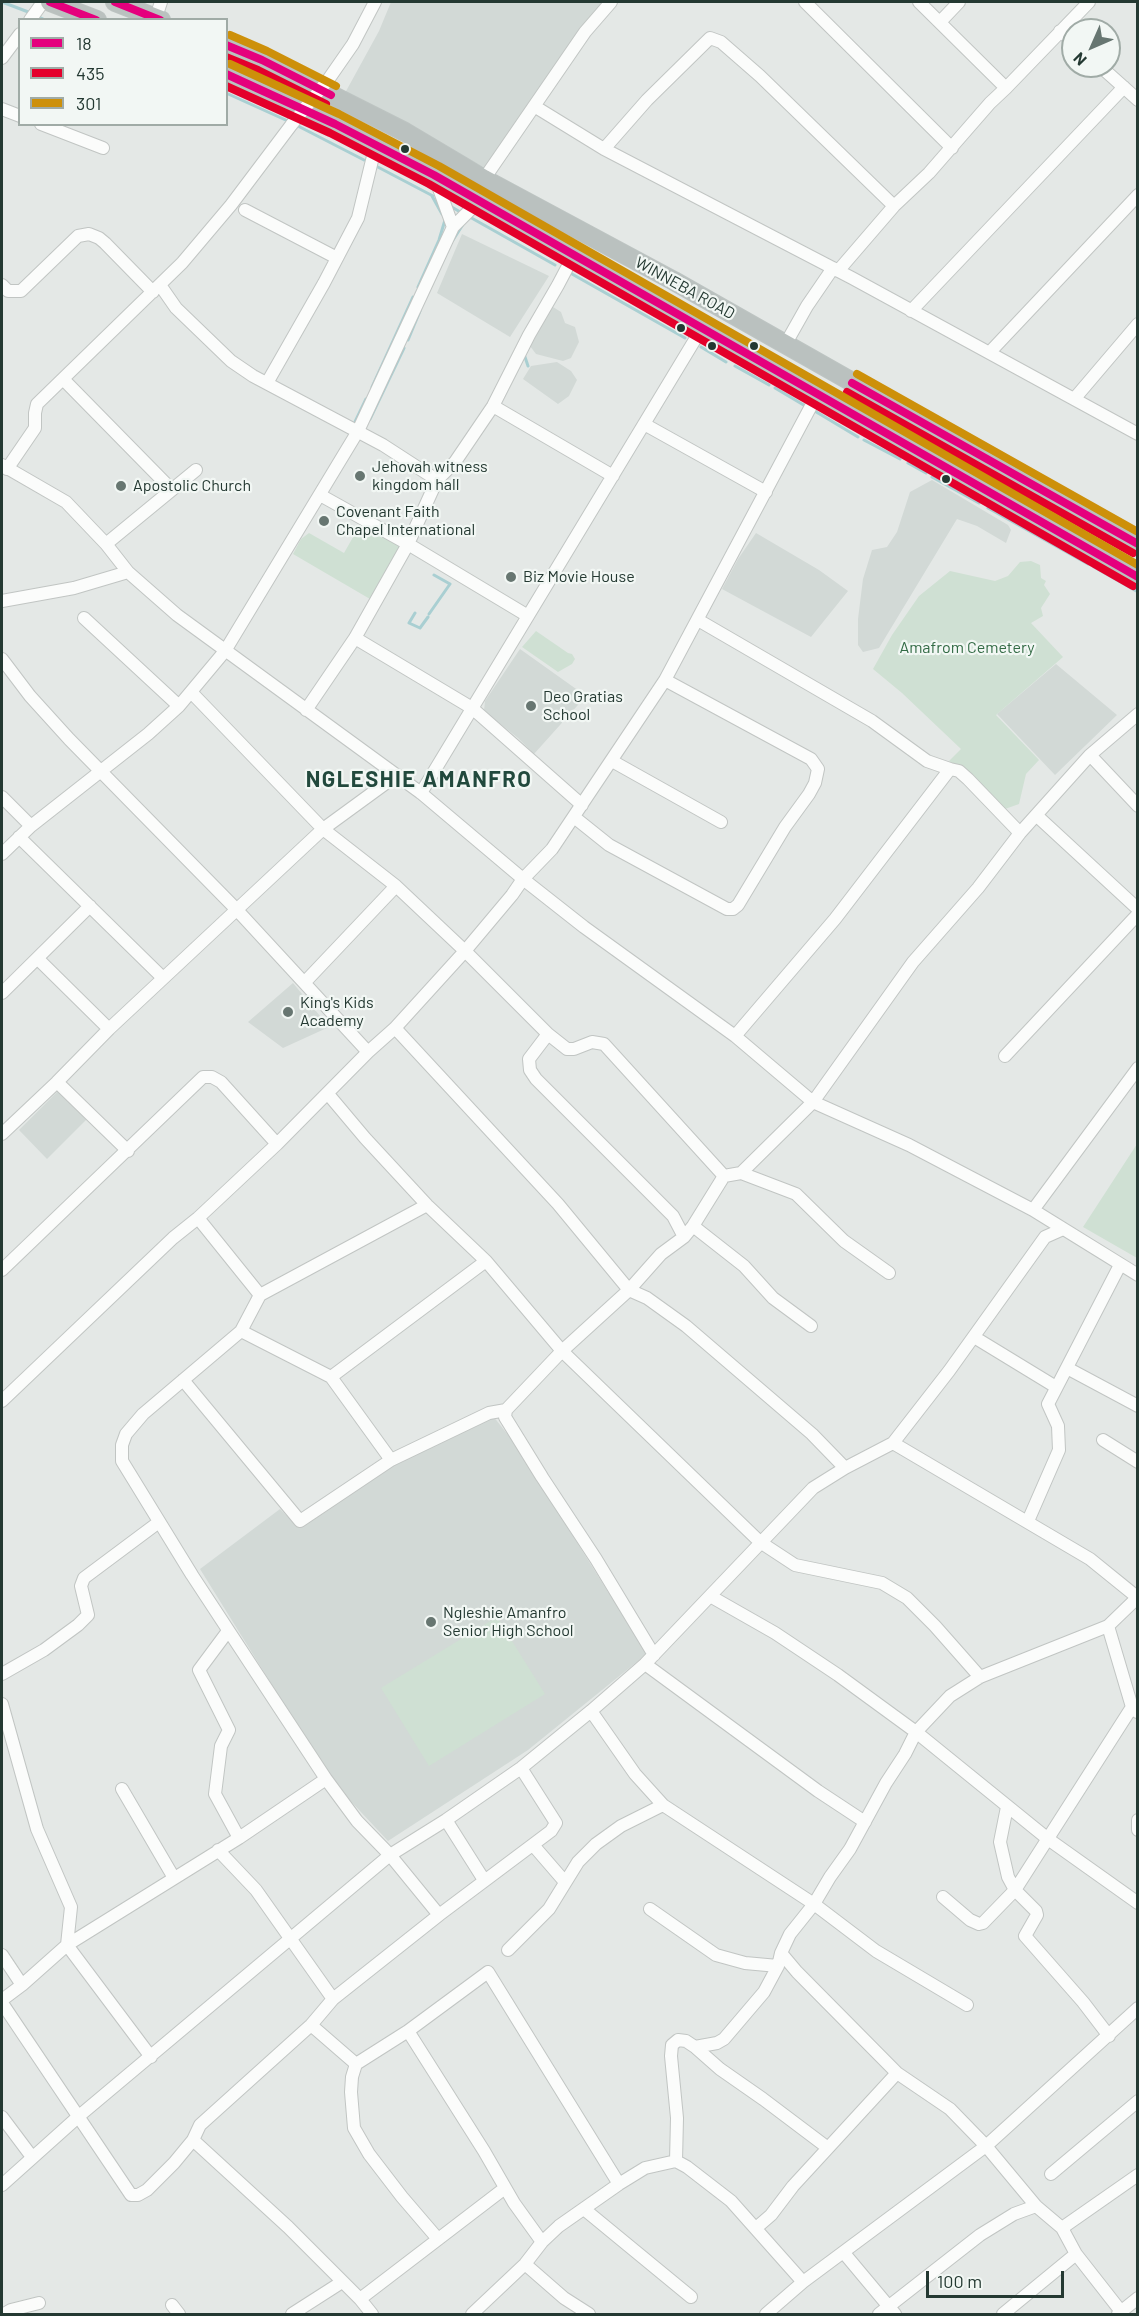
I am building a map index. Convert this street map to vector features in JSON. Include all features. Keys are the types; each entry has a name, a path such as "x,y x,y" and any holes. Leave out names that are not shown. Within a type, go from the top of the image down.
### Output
{"highway":[{"path":"50,2 92,18"},
{"path":"115,2 159,13"},
{"name":"WINNEBA ROAD","path":"228,46 262,60 405,132 484,179 674,281 1137,544"},
{"name":"WINNEBA ROAD","path":"228,75 376,144 434,175 818,393 1137,578"},
{"path":"973,484 987,459"}],"street":[{"path":"31,18 43,2"},
{"path":"375,2 353,44 328,81 292,124 231,205 157,288 38,404 35,413 35,429 4,467 66,502 106,544 128,572 177,615 421,793 523,879 584,927 735,1036 813,1102 909,1145 1033,1210 1137,1275"},
{"path":"484,179 585,32 611,2"},
{"path":"805,2 952,148"},
{"path":"919,2 1006,88"},
{"path":"940,22 959,2"},
{"path":"785,345 807,306 835,270 929,173 990,103 1089,2"},
{"path":"2,58 18,37"},
{"path":"604,149 647,100 710,38 721,42 759,76 894,207"},
{"path":"1114,78 1137,100"},
{"path":"911,311 1124,87"},
{"path":"534,106 604,149 990,352 1137,434"},
{"path":"2,109 18,115"},
{"path":"46,126 104,148"},
{"path":"267,383 357,218 376,144"},
{"path":"434,175 453,227"},
{"path":"990,352 1137,195"},
{"path":"2,854 31,826 148,734 179,706 225,651 358,431 453,227 479,201"},
{"path":"245,210 337,258"},
{"path":"2,285 8,291 21,291 78,236 89,234 99,238 157,288 204,337 231,361 267,383 358,431 437,480"},
{"path":"306,710 355,638 408,544 437,480 455,462 494,406 525,342 568,266 571,254"},
{"path":"1075,398 1137,324"},
{"path":"421,793 702,328"},
{"path":"63,379 172,490"},
{"path":"2,1401 173,1238 198,1218 277,1144 368,1052 395,1028 465,951 523,879 552,849 665,680 818,393"},
{"path":"494,406 612,476"},
{"path":"644,424 766,492"},
{"path":"106,544 196,470"},
{"path":"320,495 408,544 528,616"},
{"path":"2,601 74,588 128,572"},
{"path":"84,618 179,706"},
{"path":"698,620 872,721 927,761 959,771 1020,833"},
{"path":"355,638 472,708 582,805"},
{"path":"4,667 99,771 237,910 368,1052"},
{"path":"574,817 609,845 727,909 733,909 738,905 785,827 809,794 815,783 818,769 811,759 665,680"},
{"path":"191,692 323,829 396,886 548,1034 567,1049 574,1049 592,1042 603,1044 724,1176"},
{"path":"741,1173 813,1102 913,962 978,888 1020,833 1090,755 1137,714"},
{"path":"1090,755 1137,806"},
{"path":"612,761 721,822"},
{"path":"735,1036 835,919 950,769"},
{"path":"2,1134 109,1029 323,829 397,776"},
{"path":"2,796 31,826"},
{"path":"1036,815 1137,909"},
{"path":"19,837 163,978"},
{"path":"304,982 396,886"},
{"path":"2,993 90,906"},
{"path":"1005,1056 1137,914"},
{"path":"38,958 109,1029"},
{"path":"395,1028 558,1204 629,1290 646,1298 686,1326 812,1434 845,1468"},
{"path":"548,1034 529,1059 530,1070 536,1079 673,1216 684,1237"},
{"path":"1033,1210 1137,1068"},
{"path":"2,1270 203,1077 212,1077 221,1082 277,1144"},
{"path":"57,1082 128,1151"},
{"path":"328,1094 427,1205 486,1261 562,1351 760,1542 795,1565 882,1583 907,1598 980,1677"},
{"path":"865,1822 818,1791 649,1660 596,1558 505,1417 506,1410 562,1351 629,1290 661,1254 684,1237 724,1176 741,1173 796,1194 844,1241 889,1273"},
{"path":"427,1205 260,1295 241,1331 143,1414 126,1434 122,1445 122,1461 228,1630 326,1779 357,1821 390,1855 438,1915"},
{"path":"198,1218 260,1295"},
{"path":"693,1226 744,1266 773,1298 812,1326"},
{"path":"2,2185 290,1937 390,1855 446,1820 521,1768 591,1711 649,1660 813,1488 893,1443 1045,1237 1063,1229"},
{"path":"331,1377 486,1261"},
{"path":"1028,1521 1059,1450 1058,1426 1048,1404 1120,1265"},
{"path":"241,1331 331,1377 391,1460"},
{"path":"974,1336 1056,1387"},
{"path":"1067,1368 1137,1406"},
{"path":"183,1380 300,1521 391,1460 489,1413 506,1410"},
{"path":"1103,1440 1137,1462"},
{"path":"695,2047 717,2043 724,2039 764,1992 778,1966 790,1934 814,1904 830,1876 850,1850 916,1732 950,1696 980,1677 1108,1626 1137,1597 1090,1559 893,1443"},
{"path":"2,1674 44,1650 88,1616 81,1586 84,1578 159,1522"},
{"path":"710,1596 776,1633 838,1675 916,1732 1048,1839 1137,1903"},
{"path":"943,1897 970,1920 979,1924 983,1923 1015,1890 1135,1710 1108,1626"},
{"path":"228,1630 199,1670 229,1730 221,1746 215,1794 239,1838"},
{"path":"2,1704 37,1829 71,1907 68,1945 151,2057"},
{"path":"591,1711 635,1774 663,1805 814,1904 876,1951 967,2005"},
{"path":"326,1779 239,1838 68,1945 2,2001 131,2194 138,2195 147,2190 193,2140 200,2125 311,2025 333,1999 438,1915 551,1831 556,1823 521,1768"},
{"path":"122,1789 174,1878"},
{"path":"508,1950 549,1909 578,1862 596,1844 621,1826 663,1805"},
{"path":"1007,1807 1000,1842 1008,1877 1015,1890 1036,1911 1037,1915 1025,1936 1083,2002 1108,2036"},
{"path":"446,1820 484,1880"},
{"path":"1137,1820 1137,1830"},
{"path":"533,1845 565,1882"},
{"path":"218,1850 256,1890 333,1999"},
{"path":"650,1909 716,1955 745,1963 778,1966"},
{"path":"781,1953 897,2073 950,2109 986,2146 1036,2206 1062,2228 1076,2254 1121,2314 1137,2298"},
{"path":"2,1955 22,1985"},
{"path":"438,2239 382,2171 354,2128 352,2077 356,2064 408,2031 488,1972 619,2184"},
{"path":"766,2314 803,2282 986,2146 1137,2008"},
{"path":"311,2025 356,2064"},
{"path":"408,2031 436,2072 506,2188 542,2241"},
{"path":"676,2161 677,2118 672,2045 678,2040 686,2041 695,2047 720,2069 763,2098 828,2148"},
{"path":"756,2228 771,2215 793,2186 897,2073"},
{"path":"1051,2174 1137,2101"},
{"path":"2,2117 32,2157"},
{"path":"193,2140 281,2220 360,2299 372,2314"},
{"path":"472,2314 525,2264 542,2241 584,2209 645,2168 676,2161 731,2202 803,2282"},
{"path":"1062,2228 1137,2175"},
{"path":"360,2299 506,2188"},
{"path":"879,2314 892,2310 980,2235 1014,2214 1036,2206"},
{"path":"584,2209 691,2297"},
{"path":"844,2253 892,2310"},
{"path":"1003,2314 1076,2254"},
{"path":"525,2264 564,2298 589,2314"},
{"path":"292,2314 342,2282"},
{"path":"4,2314 39,2303"}],"shaded area":[{"path":"391,2 608,2 487,169 345,93 379,31"},
{"path":"462,234 549,276 510,337 437,293"},
{"path":"553,307 561,312 565,323 575,327 579,342 571,358 563,361 536,354 527,342 545,310"},
{"path":"557,362 571,371 577,380 569,396 558,404 523,379 531,366"},
{"path":"932,480 1008,525 1011,530 1006,543 977,526 957,519 879,648 863,652 858,645 858,619 863,579 872,550 887,547 897,532 910,492"},
{"path":"756,533 819,570 848,591 811,637 722,589 738,559"},
{"name":"Deo Gratias School","path":"520,649 586,696 534,754 484,711 485,701"},
{"path":"1056,664 1117,715 1055,775 997,714"},
{"name":"King's Kids Academy","path":"293,983 329,1027 283,1048 248,1022"},
{"path":"61,1088 89,1117 47,1159 19,1130"},
{"name":"Ngleshie Amanfro Senior High School","path":"493,1416 516,1445 608,1592 649,1652 528,1750 388,1841 331,1780 200,1569 280,1509 296,1525 353,1483"}],"green space":[{"path":"360,525 400,546 370,599 293,554 301,539 309,533 344,553"},
{"name":"Amafrom Cemetery","path":"1031,561 1040,565 1041,578 1046,581 1044,585 1050,594 1041,608 1043,616 1031,623 1063,657 996,715 1039,760 1026,774 1019,804 1005,809 949,761 961,749 873,669 892,635 919,596 950,571 995,581 1008,576 1020,562"},
{"path":"536,631 572,654 575,659 572,664 558,672 522,647"},
{"path":"1137,1144 1137,1258 1083,1227"},
{"path":"497,1617 545,1694 429,1766 381,1688"}],"waterway":[{"path":"2,2 31,13"},
{"path":"37,16 41,18"},
{"path":"228,94 290,122"},
{"path":"296,125 364,160"},
{"path":"374,165 433,196"},
{"path":"432,196 442,214"},
{"path":"450,206 462,213"},
{"path":"468,216 555,265"},
{"path":"418,287 439,240 445,220"},
{"path":"453,240 462,226"},
{"path":"572,274 685,338"},
{"path":"372,387 413,297"},
{"path":"408,340 420,311"},
{"path":"701,347 726,362"},
{"path":"370,419 404,348"},
{"path":"524,354 528,366"},
{"path":"735,366 769,385"},
{"path":"775,388 807,407"},
{"path":"354,424 366,399"},
{"path":"813,410 858,437"},
{"path":"864,440 900,459"},
{"path":"908,463 926,473"},
{"path":"932,477 979,503"},
{"path":"988,508 1088,564"},
{"path":"1094,567 1138,592"},
{"path":"429,614 450,584 434,575"},
{"path":"415,613 409,623 420,628 428,617"}],"transit line":[{"name":"18","path":"50,2 91,18"},
{"name":"18","path":"115,2 155,18"},
{"name":"301","path":"230,35 336,86"},
{"name":"18","path":"228,46 262,60 331,95"},
{"name":"435","path":"228,58 326,104"},
{"name":"301","path":"230,64 339,114 439,166 1138,565"},
{"name":"18","path":"228,75 335,124 434,175 1138,577"},
{"name":"435","path":"228,87 330,133 429,184 1133,586"},
{"name":"301","path":"857,374 1138,532"},
{"name":"18","path":"852,383 1138,544"},
{"name":"435","path":"847,392 1133,553"}],"place":[{"name":"Jehovah witness kingdom hall","path":"360,476"},
{"name":"Apostolic Church","path":"121,486"},
{"name":"Covenant Faith Chapel International","path":"324,521"},
{"name":"Biz Movie House","path":"511,577"},
{"name":"Deo Gratias School","path":"531,706"},
{"name":"King's Kids Academy","path":"288,1012"},
{"name":"Ngleshie Amanfro Senior High School","path":"431,1622"}],"district":[{"name":"NGLESHIE AMANFRO","path":"419,780"}]}
